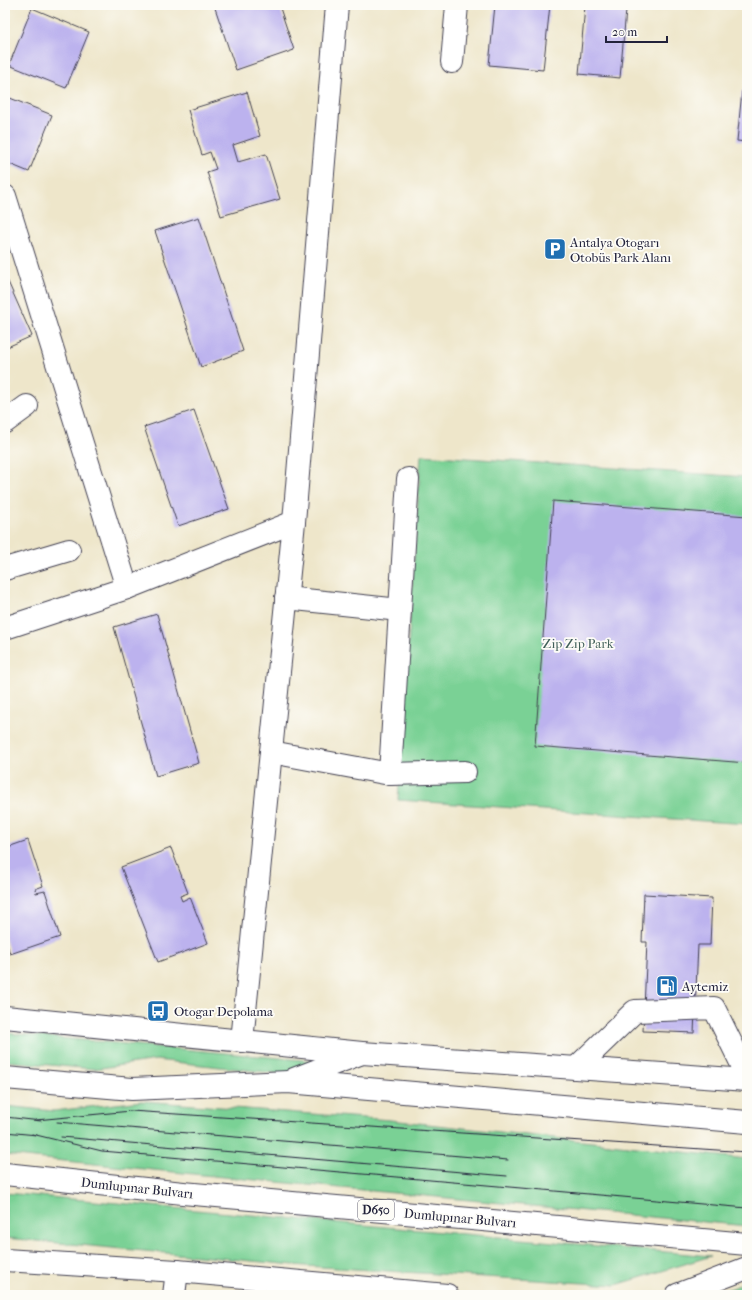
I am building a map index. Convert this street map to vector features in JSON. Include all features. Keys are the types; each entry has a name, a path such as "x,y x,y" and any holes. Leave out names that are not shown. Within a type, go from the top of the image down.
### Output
{"main road":[{"path":"242,1041 294,522 337,5"},
{"path":"452,62 457,5"},
{"path":"5,196 127,588"},
{"path":"5,422 27,406"},
{"path":"390,774 408,479"},
{"path":"5,628 127,588 294,522"},
{"path":"5,569 69,550"},
{"path":"286,598 400,610"},
{"path":"271,752 390,774 465,772"},
{"path":"576,1068 635,1011 714,1008 747,1075"},
{"path":"5,1017 362,1053 747,1080"},
{"path":"288,1082 362,1053"},
{"path":"5,1078 132,1089 288,1082 747,1122"},
{"name":"Dumlupınar Bulvarı","path":"5,1174 191,1194 747,1244"},
{"path":"5,1260 177,1271 363,1291 447,1295"},
{"path":"677,1295 747,1268"},
{"path":"174,1295 177,1271"}],"green space":[{"name":"Zip Zip Park","path":"421,455 747,477 747,824 398,800"},
{"path":"5,1033 324,1062 302,1076 156,1060 94,1069 5,1061"},
{"path":"142,1101 390,1120 747,1159 747,1226 5,1155 5,1106 54,1111"},
{"path":"5,1193 711,1256 616,1285 305,1266 5,1238"},
{"path":"747,1282 747,1295 713,1295"}],"building":[{"path":"214,5 279,5 294,50 236,70"},
{"path":"495,5 550,5 543,70 489,65"},
{"path":"585,6 626,10 620,78 579,74"},
{"path":"32,8 89,32 66,88 9,65"},
{"path":"742,91 747,92 747,142 737,141"},
{"path":"247,92 260,136 233,145 238,162 266,154 280,199 221,216 207,172 216,169 210,152 202,155 188,110"},
{"path":"5,96 52,115 29,172 5,162"},
{"path":"199,217 243,351 201,367 155,231"},
{"path":"5,275 32,336 5,348"},
{"path":"194,410 229,509 178,526 144,427"},
{"path":"553,501 747,516 747,763 535,746"},
{"path":"157,614 199,763 156,776 114,627"},
{"path":"28,840 43,886 35,889 36,893 45,891 60,937 10,954 5,938 5,848"},
{"path":"171,848 188,893 180,896 182,901 190,897 208,943 158,962 121,867"},
{"path":"644,894 712,898 710,945 698,945 694,1033 643,1031 647,942 642,942"}],"tram line":[{"path":"36,1120 131,1111 747,1152"},
{"path":"5,1117 41,1121"},
{"path":"57,1122 508,1160"},
{"path":"5,1132 37,1135"},
{"path":"32,1134 102,1151 747,1208"},
{"path":"61,1137 507,1176"}],"place":[{"name":"Antalya Otogarı Otobüs Park Alanı","path":"555,249"},
{"name":"Aytemiz","path":"667,986"},
{"name":"Otogar Depolama","path":"158,1011"}]}
